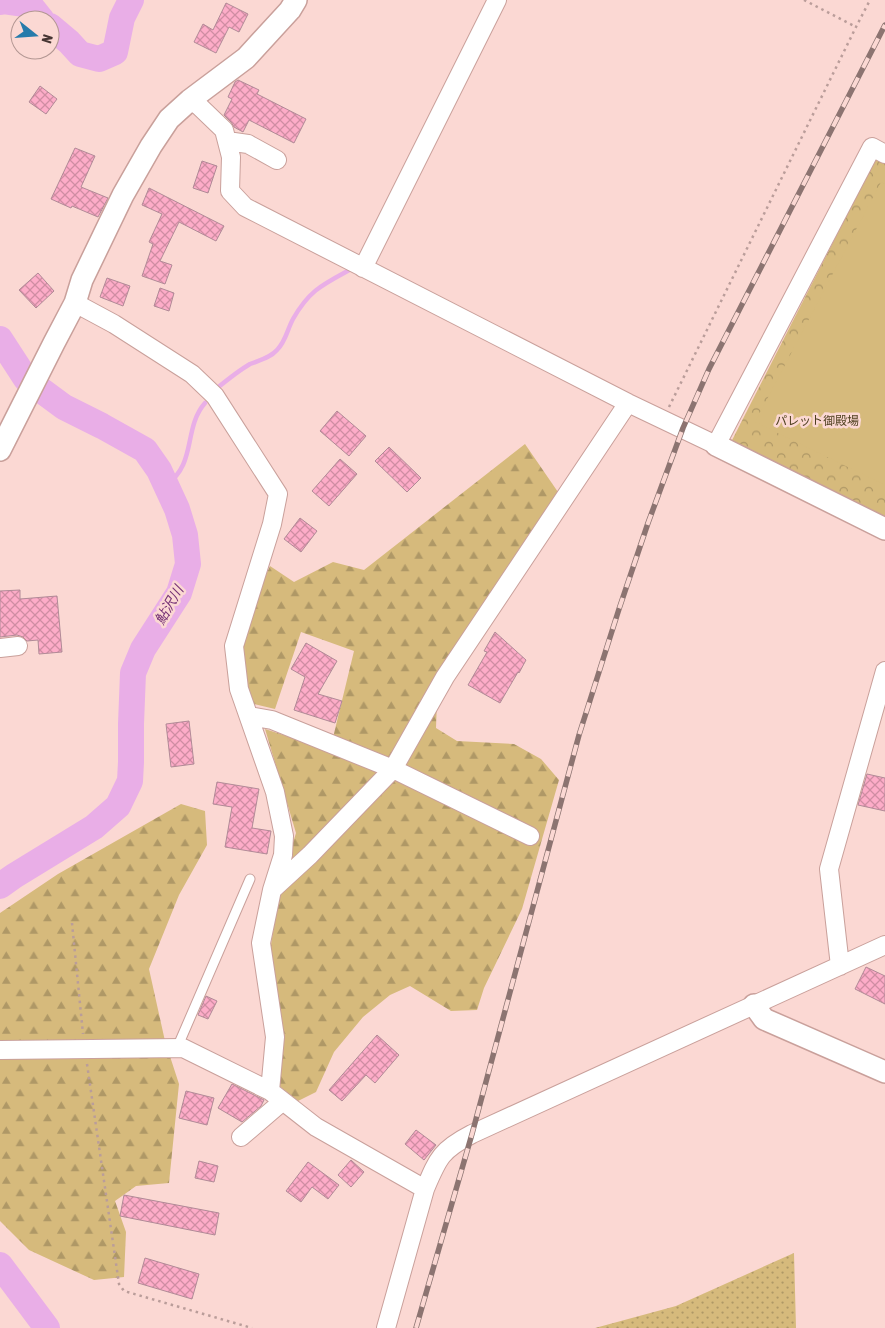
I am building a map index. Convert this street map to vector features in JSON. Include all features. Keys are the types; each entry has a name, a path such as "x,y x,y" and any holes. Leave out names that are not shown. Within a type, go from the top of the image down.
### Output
{"street":[{"path":"0,450 75,302 82,280 123,195 151,146 169,119 190,100 246,58 290,10 296,0"},
{"path":"364,268 497,0"},
{"path":"190,100 224,130 231,158 230,192 245,207 628,403 885,529"},
{"path":"227,141 248,144 277,160"},
{"path":"716,445 872,147 885,154"},
{"path":"75,302 114,324 192,374 215,396 278,494 272,524 234,646 239,689 275,792 284,836 283,855 272,890 261,943 275,1037 277,1096 241,1137"},
{"path":"272,890 310,855 393,769 445,677 628,403"},
{"path":"0,648 18,646"},
{"path":"840,966 829,869 885,670"},
{"path":"249,716 272,720 393,769 530,836"},
{"path":"386,1328 425,1189 434,1168 444,1152 456,1142 885,945"},
{"path":"754,1005 764,1019 885,1072"},
{"path":"0,1050 183,1048 277,1096 316,1127 425,1189"}],"lane":[{"path":"177,1048 250,879"}],"path":[{"path":"804,0 856,27"},
{"path":"663,420 870,0"},
{"path":"72,923 85,1049 119,1284 124,1291 252,1328"}],"green space":[{"name":"パレット御殿場","path":"876,158 885,163 885,529 725,454"},
{"name":"パレット御殿場","path":"881,182 885,184 885,485 755,422"},
{"path":"525,444 560,495 438,672 436,728 457,741 514,744 541,759 559,780 522,909 484,988 477,1010 451,1011 410,986 390,995 363,1017 334,1052 316,1092 298,1101 278,1085 269,957 281,881 296,833 265,729 330,750 354,651 301,632 275,709 250,703 238,636 270,566 294,582 333,562 364,570"},
{"path":"181,804 205,811 207,845 179,895 149,969 165,1041 179,1084 169,1183 136,1186 115,1201 126,1232 124,1277 94,1280 29,1250 0,1221 0,913 58,874"},
{"path":"794,1253 796,1328 595,1328 676,1306"}],"building":[{"path":"226,3 248,14 239,32 229,27 216,53 194,42 203,24 213,30"},
{"path":"238,80 259,90 257,94 306,119 294,143 249,120 243,132 234,127 224,115 232,99 228,97 235,82"},
{"path":"40,86 57,99 46,114 29,102"},
{"path":"75,148 95,156 81,187 108,198 98,217 51,199"},
{"path":"202,161 217,166 208,193 193,188"},
{"path":"149,188 224,226 216,241 179,222 160,261 172,265 165,284 142,276 153,244 149,242 162,214 142,205"},
{"path":"38,273 54,291 36,308 19,290"},
{"path":"107,278 130,286 123,306 100,297"},
{"path":"160,288 174,293 169,311 154,306"},
{"path":"337,411 366,436 349,456 320,431"},
{"path":"389,447 421,478 407,492 375,461"},
{"path":"340,459 357,474 329,506 312,491"},
{"path":"300,518 317,531 301,552 284,539"},
{"path":"20,590 20,599 57,596 62,652 39,654 38,640 27,641 17,635 0,637 0,591"},
{"path":"495,632 526,660 500,703 468,685 487,652 484,651"},
{"path":"306,643 337,661 318,694 342,701 335,723 294,710 305,677 291,669"},
{"path":"189,721 194,764 171,767 166,724"},
{"path":"867,774 885,778 885,811 858,805"},
{"path":"217,782 259,789 252,828 271,831 267,854 225,847 232,807 213,804"},
{"path":"866,967 885,976 885,1004 855,989"},
{"path":"206,996 217,1001 208,1019 198,1015"},
{"path":"377,1035 399,1055 375,1083 366,1075 342,1101 329,1090"},
{"path":"232,1084 264,1100 261,1106 242,1122 218,1108"},
{"path":"186,1091 214,1098 207,1125 179,1118"},
{"path":"416,1130 436,1145 424,1160 405,1144"},
{"path":"351,1160 364,1172 351,1187 338,1175"},
{"path":"199,1161 218,1166 214,1182 195,1178"},
{"path":"308,1162 339,1185 328,1199 312,1187 301,1202 286,1191"},
{"path":"124,1195 219,1213 215,1235 120,1216"},
{"path":"145,1258 199,1274 192,1299 138,1283"}],"waterway":[{"name":"鮎沢川","path":"60,34 80,54 99,59 115,52 122,18 131,0"},
{"name":"鮎沢川","path":"0,2 30,5 34,10"},
{"path":"216,389 250,364 274,353 280,347 293,319 305,301 318,288 353,268"},
{"name":"鮎沢川","path":"0,339 26,379 64,407 145,450 159,470 177,509 185,535 188,564 179,593 143,649 133,673 130,781 118,806 94,827 0,886"},
{"path":"166,485 182,467 194,423 205,403"},
{"name":"鮎沢川","path":"0,1265 47,1328"}],"railway":[{"path":"416,1328 472,1134 579,735 648,523 683,428 709,369 885,25"}]}
